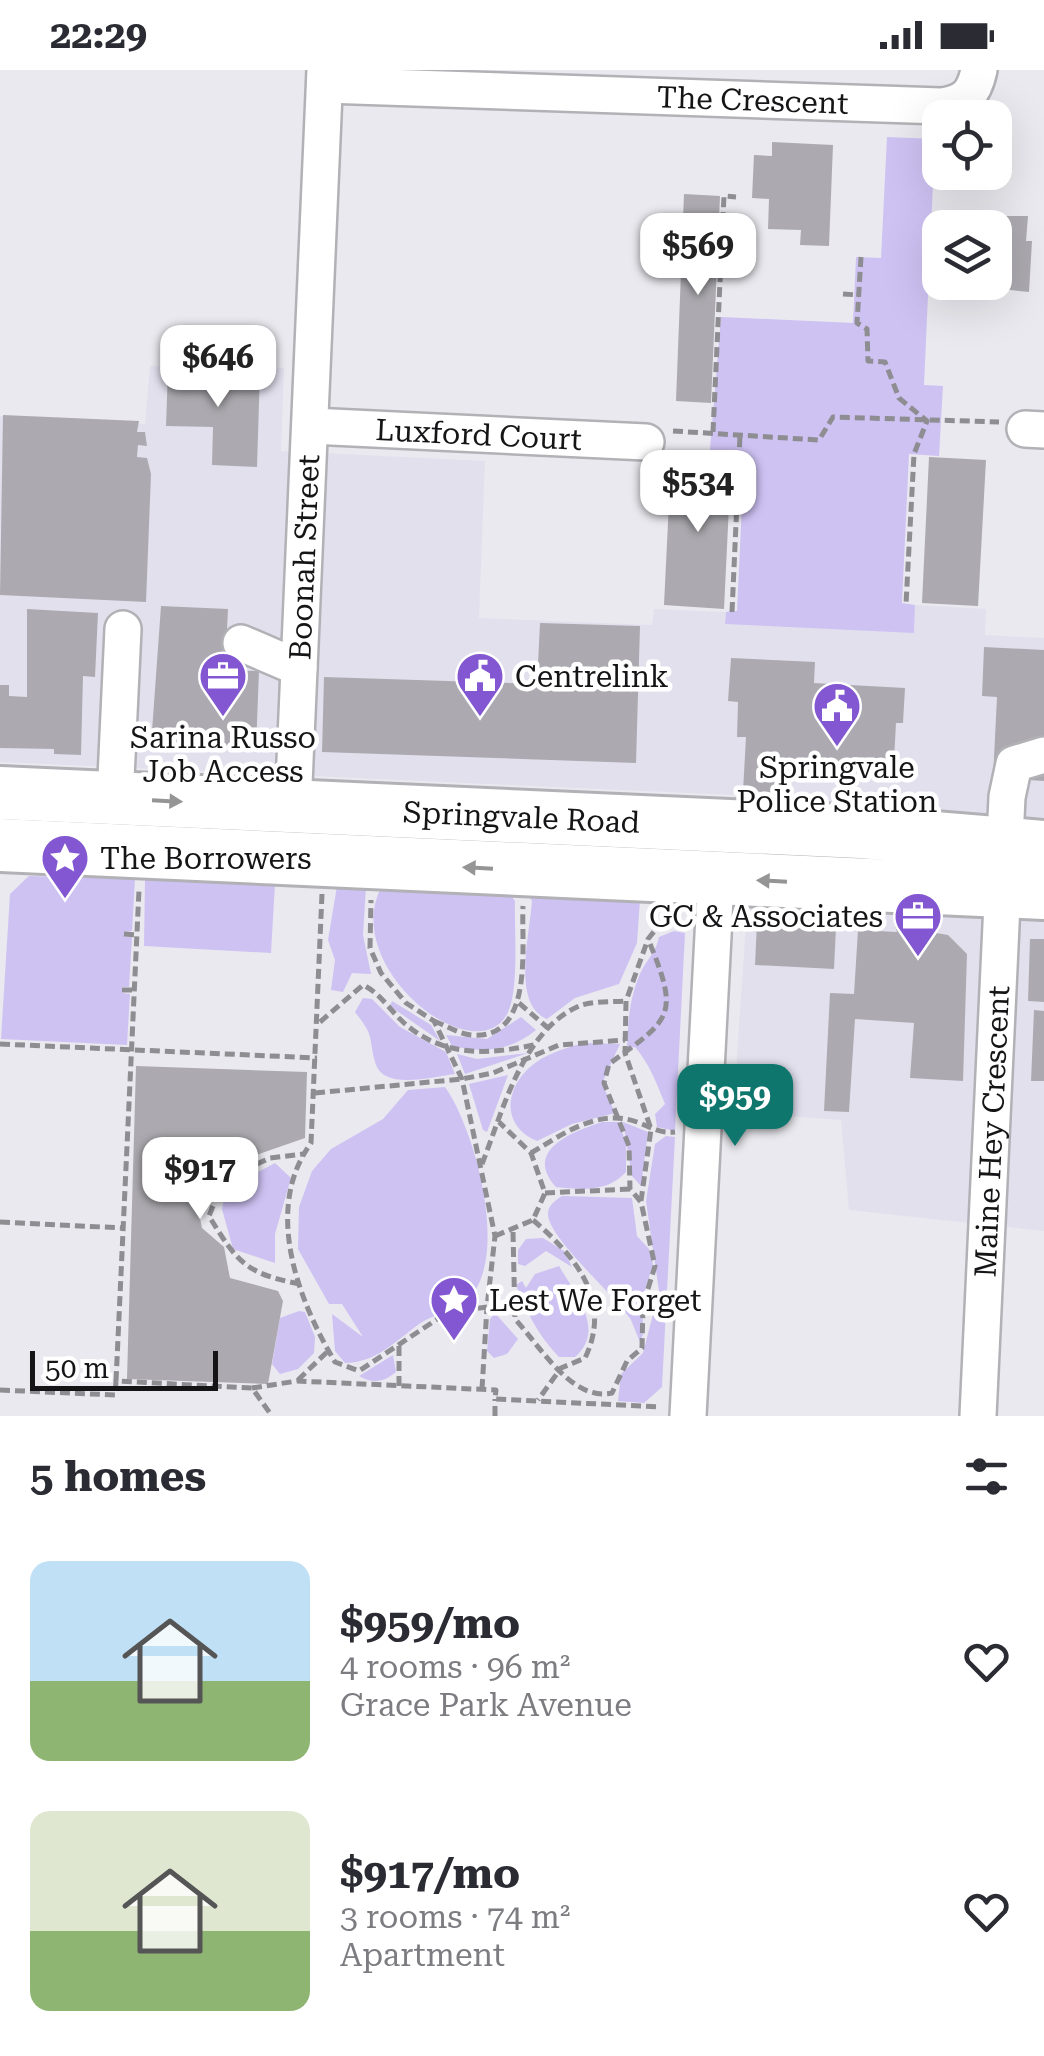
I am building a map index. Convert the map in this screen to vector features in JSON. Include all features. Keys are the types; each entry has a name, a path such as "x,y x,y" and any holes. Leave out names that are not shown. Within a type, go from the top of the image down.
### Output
{"highway":[{"name":"Springvale Road","path":"0,794 888,834 1025,869"},
{"path":"539,882 558,819"},
{"name":"Springvale Road","path":"0,846 539,882 692,885 1025,869"}],"street":[{"name":"The Crescent","path":"325,78 941,106 959,104 975,89 979,70"},
{"name":"Boonah Street","path":"293,807 325,78"},
{"name":"Luxford Court","path":"311,426 646,442"},
{"path":"115,799 124,630"},
{"path":"242,643 299,668"},
{"name":"Maine Hey Crescent","path":"978,1416 1025,869 1007,797 1014,764 1044,755"},
{"path":"676,1412 692,885 683,824"}],"path":[{"path":"713,433 724,196 736,197"},
{"path":"861,258 858,323 867,329 868,360 885,362 899,398 927,421"},
{"path":"720,288 731,289"},
{"path":"843,294 859,296"},
{"path":"646,442 668,431 819,440 832,416 985,420 1035,430"},
{"path":"906,604 914,454 927,421"},
{"path":"732,612 740,435"},
{"path":"0,1390 115,1395 140,877"},
{"path":"370,886 370,948 395,989 406,1003 434,1021 471,1035 492,1032 510,1020 518,1003 539,882"},
{"path":"323,884 312,1143 304,1154 289,1204 290,1259 328,1351 335,1362 359,1371 448,1312 487,1307"},
{"path":"512,1232 515,1319 578,1389 595,1397 612,1393 627,1361 642,1348 643,1304 655,1266 641,1202 651,1129 624,1053 626,1001 648,939 692,885"},
{"path":"124,934 137,934"},
{"path":"641,1202 630,1189 629,1146 604,1083 610,1064 654,1035 664,1014 666,982 648,939"},
{"path":"318,1024 362,985 380,996 414,1031 448,1048 470,1054 538,1044"},
{"path":"380,996 395,989"},
{"path":"122,990 134,990"},
{"path":"482,1164 528,1058 548,1028 582,1005 626,1001"},
{"path":"518,1003 548,1028"},
{"path":"434,1021 462,1080 495,1236 482,1389"},
{"path":"316,1093 462,1080 558,1045 625,1040"},
{"path":"0,1044 317,1058"},
{"path":"530,1152 597,1118 620,1118 651,1129 678,1132"},
{"path":"495,1236 533,1220 545,1193 530,1152 499,1122"},
{"path":"300,1284 261,1277 230,1251 209,1216 224,1179 270,1158 304,1154"},
{"path":"545,1193 630,1189"},
{"path":"533,1220 571,1252 589,1287 594,1338 585,1358 561,1368 537,1401"},
{"path":"0,1222 123,1228"},
{"path":"399,1344 399,1386"},
{"path":"297,1381 328,1351"},
{"path":"348,1368 348,1384"},
{"path":"116,1381 252,1388 297,1381 496,1390 495,1416"},
{"path":"252,1388 272,1416"},
{"path":"496,1399 676,1412"}],"shaded area":[{"path":"887,137 922,138 922,190 933,190 932,210 922,210 922,300 928,300 924,385 943,386 939,456 909,454 902,603 915,605 914,633 725,624 726,612 737,611 744,463 709,461 721,317 853,323 856,257 881,258"},
{"path":"150,366 284,368 281,451 485,461 479,618 652,625 654,609 726,612 725,623 914,632 915,605 986,609 985,635 1044,638 1044,1231 849,1210 841,1120 733,1112 755,796 0,762 0,416 145,424"},
{"path":"29,876 135,879 132,931 125,932 125,937 132,937 129,987 122,987 122,993 130,994 127,1045 1,1039 10,894"},
{"path":"145,879 275,883 271,953 144,946"},
{"path":"337,886 366,887 363,935 371,974 352,973 343,992 331,990 335,960 328,940"},
{"path":"381,888 510,894 515,901 515,961 513,993 506,1016 489,1029 466,1030 441,1020 415,1002 394,977 379,949 373,918"},
{"path":"528,895 640,900 637,943 619,984 575,998 547,1019 536,1011 526,984 532,901"},
{"path":"674,931 685,933 675,1131 657,1127 655,1114 665,1104 640,1054 635,1047 627,1049 631,1002 640,974 659,937"},
{"path":"363,998 372,999 400,1027 446,1052 455,1074 398,1080 380,1071 368,1032 355,1012"},
{"path":"392,1001 431,1025 440,1041 390,1006"},
{"path":"521,1017 536,1030 506,1046 486,1050 452,1046 446,1035 487,1039"},
{"path":"583,1043 620,1044 602,1083 615,1113 572,1124 537,1141 526,1135 513,1119 514,1090 538,1061"},
{"path":"528,1053 465,1074 457,1054 477,1059"},
{"path":"508,1075 487,1132 483,1130 469,1084"},
{"path":"445,1087 468,1133 484,1198 486,1262 477,1287 461,1305 424,1321 376,1355 345,1363 335,1351 332,1314 363,1337 342,1304 329,1304 298,1249 299,1207 312,1171 331,1149 383,1119 408,1090"},
{"path":"602,1122 619,1122 626,1144 626,1172 603,1186 556,1187 547,1174 548,1153 565,1137"},
{"path":"623,1122 648,1132 641,1186 632,1176"},
{"path":"666,1136 675,1137 662,1387 644,1403 618,1401 621,1374 643,1353 659,1291 646,1201 655,1144"},
{"path":"275,1163 291,1178 275,1234 275,1263 233,1249 222,1209 226,1189"},
{"path":"562,1196 632,1198 637,1236 649,1249 653,1264 641,1303 644,1332 640,1342 631,1320 551,1225 549,1208"},
{"path":"543,1238 564,1251 572,1267 546,1251 525,1266 518,1264 518,1250 526,1239"},
{"path":"559,1266 580,1300 588,1324 584,1347 575,1357 559,1357 552,1349 516,1285 522,1281 526,1288 535,1274"},
{"path":"305,1312 315,1337 314,1353 298,1369 280,1374 272,1364 280,1318"},
{"path":"495,1313 518,1339 507,1354 494,1358 487,1351 490,1319"},
{"path":"393,1355 396,1372 392,1375 374,1381 359,1376"}],"building":[{"path":"772,142 833,145 829,246 800,245 801,230 768,229 769,199 752,198 754,155 772,156"},
{"path":"684,194 720,196 711,403 676,401"},
{"path":"1012,216 1028,216 1026,241 1032,241 1029,292 1012,290"},
{"path":"168,368 260,371 257,467 212,465 213,427 166,426"},
{"path":"3,415 139,421 137,432 145,432 147,446 138,445 137,457 147,458 151,474 146,602 0,595"},
{"path":"929,457 986,460 978,606 922,603"},
{"path":"671,461 731,464 724,609 664,605"},
{"path":"161,606 228,609 225,670 259,671 256,749 151,745"},
{"path":"27,609 98,613 95,677 83,676 81,755 54,754 54,749 0,748 0,685 9,685 9,696 27,697"},
{"name":"Centrelink","path":"540,623 640,626 636,763 322,752 324,677 537,684"},
{"path":"984,647 1044,650 1044,781 993,778 997,697 982,696"},
{"path":"731,658 815,662 814,683 905,688 903,723 896,723 893,779 788,774 787,793 743,791 746,737 737,737 738,702 728,701"},
{"path":"757,922 836,927 834,969 755,965"},
{"path":"895,926 948,935 967,954 963,1081 910,1078 914,1023 855,1019 849,1112 824,1111 830,993 854,994 858,930 897,932"},
{"path":"1030,939 1044,939 1044,1002 1028,1001"},
{"path":"1034,1010 1044,1011 1044,1081 1031,1081"},
{"path":"136,1066 307,1072 305,1138 230,1164 198,1208 202,1228 224,1247 230,1278 278,1291 283,1301 268,1384 127,1379"}],"place":[{"name":"Sarina Russo Job Access","path":"223,718"},
{"name":"Centrelink","path":"480,718"},
{"name":"Springvale Police Station","path":"837,748"},
{"name":"The Borrowers","path":"65,900"},
{"name":"GC & Associates","path":"918,958"},
{"name":"Lest We Forget","path":"454,1342"}]}
